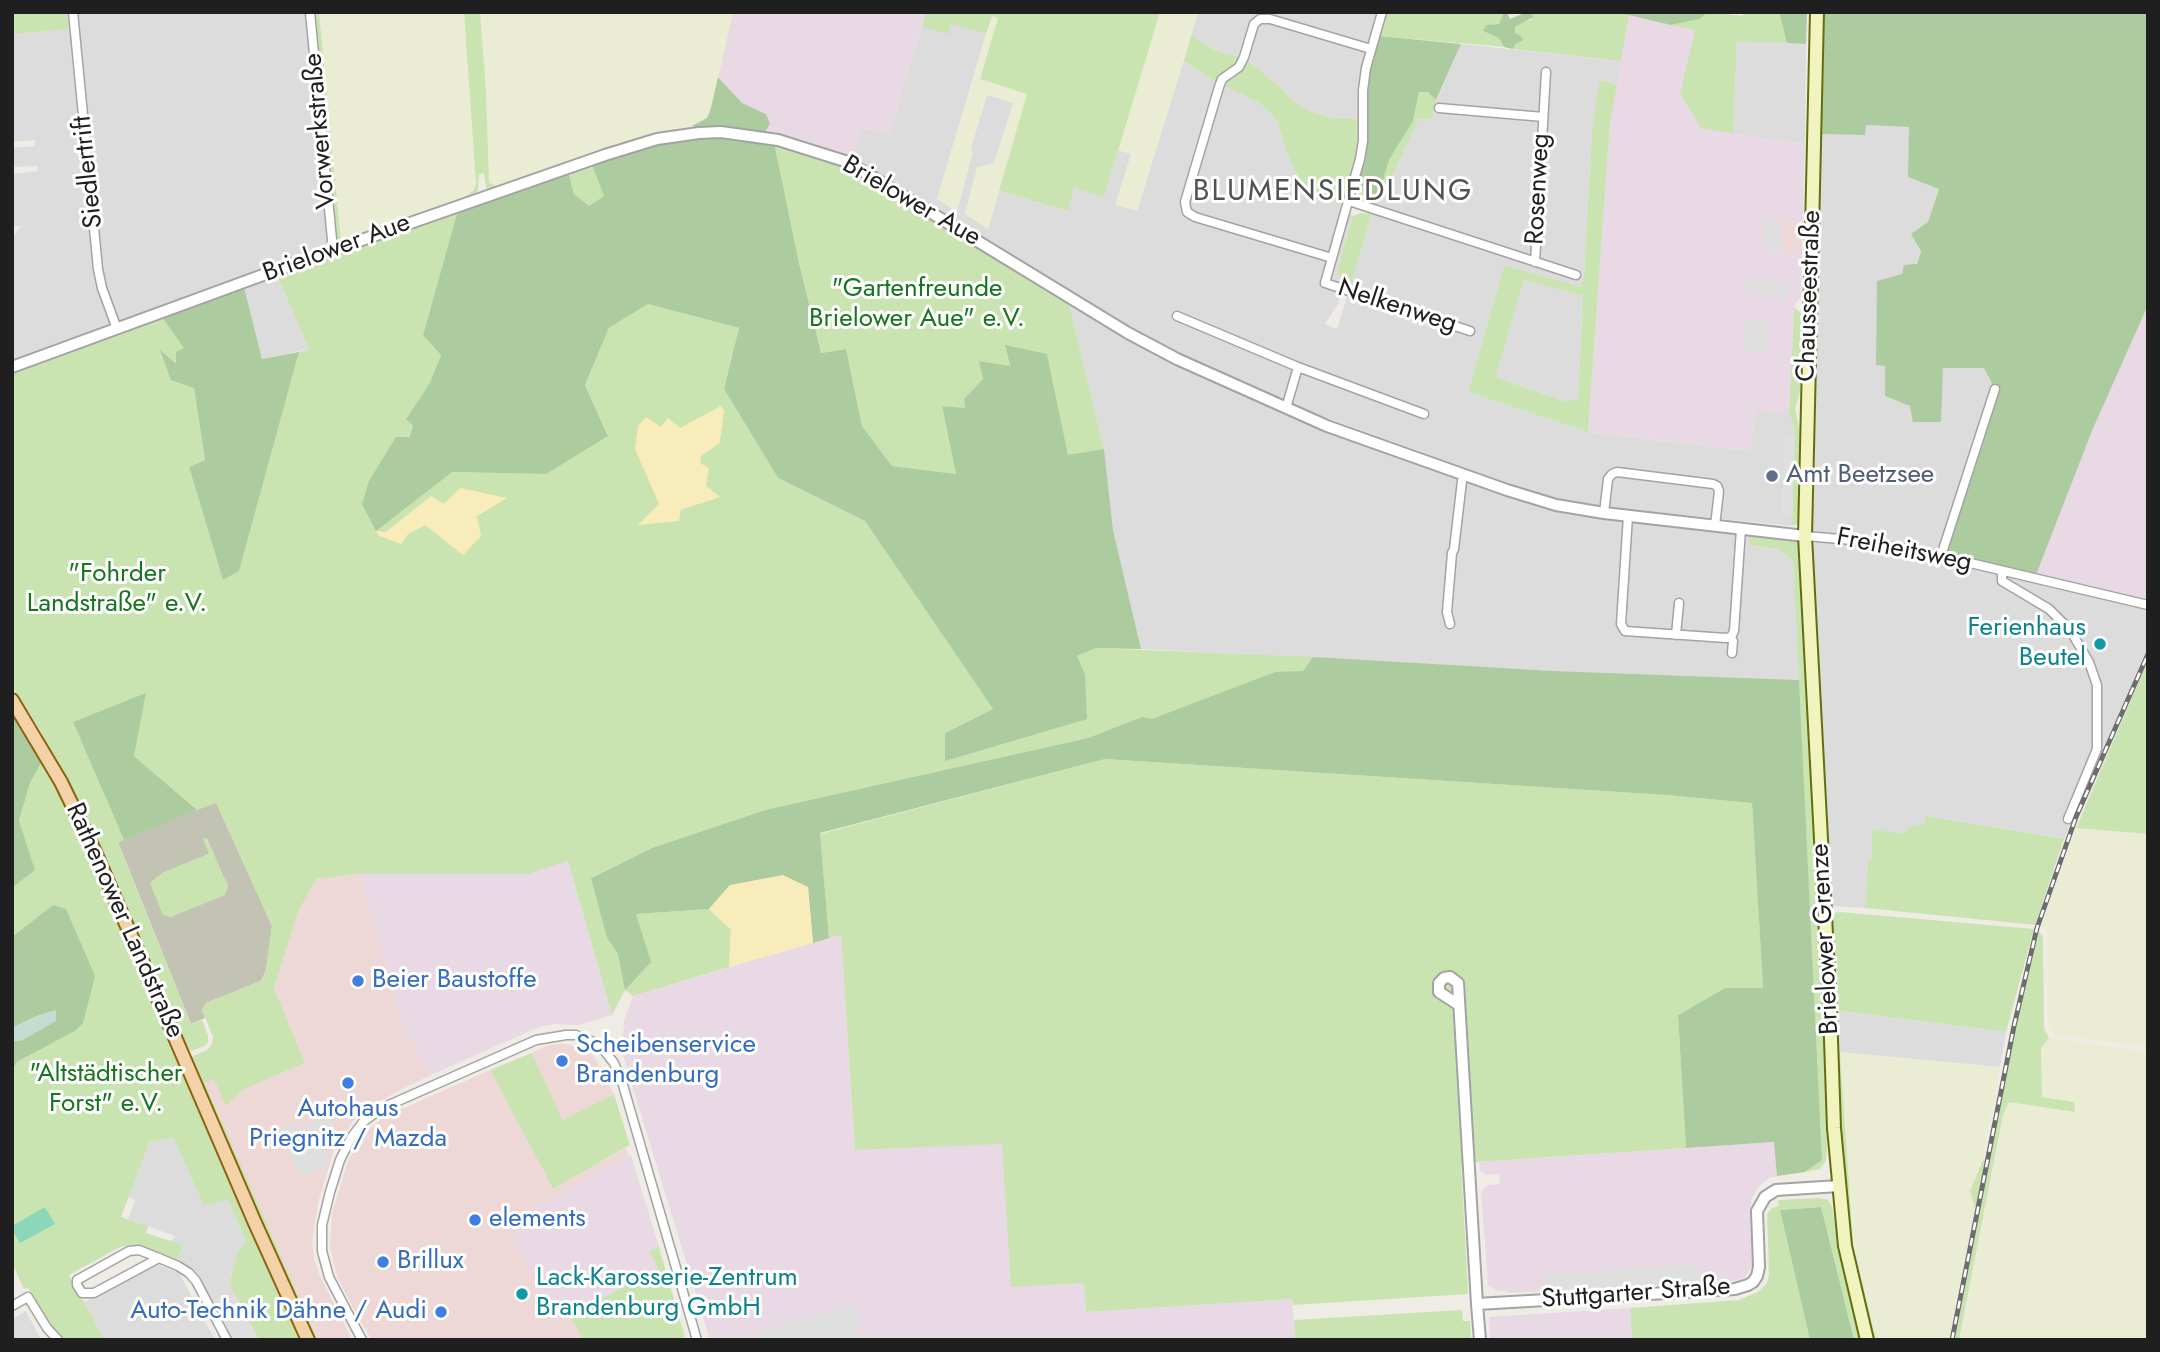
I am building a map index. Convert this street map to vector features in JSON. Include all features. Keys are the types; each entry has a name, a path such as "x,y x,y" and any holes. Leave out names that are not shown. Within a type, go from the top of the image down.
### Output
{"main road":[{"name":"Chausseestraße","path":"1805,536 1817,12"},
{"name":"Brielower Grenze","path":"1805,536 1834,1128 1845,1246 1867,1340"},
{"name":"Rathenower Landstraße","path":"12,700 61,782 95,852 308,1340"}],"street":[{"name":"Siedlertrift","path":"73,12 98,269 117,329"},
{"name":"Vorwerkstraße","path":"310,12 333,250"},
{"path":"1371,48 1270,19 1260,19 1254,24 1239,67 1223,79 1219,87 1185,202 1187,212 1195,217 1332,258 1363,141 1363,90 1371,48 1382,12"},
{"name":"Rosenweg","path":"1535,262 1546,72"},
{"name":"Rosenweg","path":"1439,108 1543,117"},
{"name":"Brielower Aue","path":"12,367 333,250 605,155 657,139 721,132 773,139 848,162 1128,333 1177,359 1327,426 1556,505 1805,536"},
{"path":"1349,201 1576,275"},
{"name":"Nelkenweg","path":"1332,258 1325,283 1470,331"},
{"path":"1177,316 1298,367 1424,414"},
{"path":"1286,408 1298,367"},
{"path":"1941,556 1995,389"},
{"path":"1604,513 1608,479 1617,472 1713,484 1719,491 1715,526"},
{"path":"1450,624 1447,612 1452,553 1464,475"},
{"path":"1628,516 1622,628 1625,631 1731,637"},
{"path":"1732,653 1731,637 1734,631 1741,529"},
{"name":"Freiheitsweg","path":"1805,536 1852,540 1941,556 2148,605"},
{"name":"Freiheitsweg","path":"2002,571 2002,581 2049,609 2070,630 2089,662 2097,685 2096,749 2068,820"},
{"path":"1676,635 1679,603"},
{"path":"1459,1006 1480,1340"},
{"path":"362,1340 329,1277 322,1251 322,1225 330,1192 340,1160 351,1138 363,1122 396,1102 536,1040 576,1035 596,1043 614,1063 697,1340"},
{"name":"Stuttgarter Straße","path":"1478,1304 1743,1287 1753,1282 1759,1267 1757,1211 1765,1197 1776,1191 1839,1186"},
{"path":"159,1258 94,1293 82,1293 77,1285 77,1280 129,1251 139,1250 159,1258 190,1273 227,1340"},
{"path":"12,1306 28,1297 47,1328 58,1340"}],"shaded area":[{"path":"77,12 308,12 330,240 324,249 12,362 12,238 21,226 12,226 12,177 14,174 38,171 37,166 12,167 12,148 35,146 35,140 12,142 12,34 78,28"},
{"path":"319,12 464,12 476,184 474,190 462,200 341,243"},
{"path":"480,12 733,12 711,108 706,118 692,126 624,143 499,187 489,183"},
{"path":"733,12 926,12 889,134 862,130 852,159 801,139 765,132 770,124 766,114 742,103 718,77"},
{"path":"1160,12 1198,12 1137,211 1115,205 1131,154 1118,150"},
{"path":"1198,12 1378,12 1357,89 1359,119 1331,118 1307,110 1246,59 1214,50 1191,36"},
{"path":"1629,15 1695,30 1701,127 1805,144 1803,222 1764,221 1763,251 1802,252 1801,296 1794,307 1789,413 1756,410 1751,451 1588,432 1610,123"},
{"path":"992,16 998,17 980,79 1027,94 988,229 965,214 977,167 994,163 1013,103 987,95 970,150 973,152 957,212 937,199"},
{"path":"951,24 986,34 937,199 970,151 987,95 1014,103 994,163 988,229 999,191 1067,211 1074,188 1104,196 1118,150 1131,154 1137,211 1184,60 1215,82 1258,102 1270,112 1277,122 1287,153 1353,216 1337,271 1344,285 1338,304 1325,324 1337,329 1372,214 1361,199 1378,205 1419,119 1432,120 1436,102 1461,44 1621,61 1617,85 1602,80 1592,129 1584,276 1580,288 1504,265 1468,392 1588,432 1750,451 1756,410 1789,413 1795,432 1792,526 1569,503 1544,496 1294,406 1171,349 1122,322 903,187 852,159 862,130 889,133 922,27 947,33"},
{"path":"1737,41 1806,44 1805,144 1733,134"},
{"path":"1865,125 1910,127 1939,188 1917,264 1902,274 1877,365 1885,365 1885,396 1941,421 1943,367 1984,368 1996,390 1944,553 1814,531 1808,527 1819,134 1865,135"},
{"path":"1763,221 1803,222 1802,252 1782,252"},
{"path":"1763,221 1782,221 1782,251 1763,251"},
{"path":"277,275 309,349 262,359 244,287"},
{"path":"1524,278 1583,296 1578,398 1566,402 1496,377"},
{"path":"1747,281 1788,283 1788,301 1747,289"},
{"path":"1069,303 1155,353 1519,499 1547,508 1581,514 1750,534 1750,545 1778,549 1793,560 1799,680 1554,671 1141,649 1113,530 1104,449"},
{"path":"2148,305 2148,602 2036,575 2092,431"},
{"path":"1745,320 1769,321 1768,353 1744,352"},
{"path":"1784,438 1794,438 1791,515 1782,515"},
{"path":"1824,540 1938,558 2148,608 2148,647 2064,839 1926,816 1925,824 1908,827 1905,834 1872,829 1872,859 1868,859 1865,908 1832,906 1828,903 1810,545"},
{"path":"216,802 272,926 266,970 261,981 206,1003 202,1010 205,1018 191,1024 118,842","holes":["209,854 228,886 162,873"]},
{"path":"2076,828 2148,834 2148,1047 2053,1034 2048,1022 2047,931 2041,926"},
{"path":"568,861 612,1015 578,1025 555,1024 539,1027 431,1075 405,1031 360,874 528,874"},
{"path":"360,874 405,1031 431,1075 364,1111 353,1121 334,1150 318,1203 312,1242 320,1276 352,1340 318,1340 205,1083 214,1078 226,1105 242,1090 305,1063 274,988 298,912 316,879"},
{"path":"841,934 855,1150 1003,1143 1084,1283 1086,1312 1292,1299 1295,1340 710,1340 622,1052 624,1021 633,996"},
{"path":"56,1010 56,1021 23,1040 12,1041 12,1028"},
{"path":"1834,1010 2006,1032 2000,1067 1837,1052"},
{"path":"2049,1038 2148,1052 2148,1340 1960,1339 2003,1115 2010,1101 2074,1112 2074,1102 2042,1097 2041,1048"},
{"path":"549,1045 580,1047 593,1055 614,1094 563,1120 532,1053"},
{"path":"1840,1052 2000,1067 1982,1162 1970,1191 1975,1207 1949,1340 1876,1340 1853,1244"},
{"path":"490,1070 553,1189 626,1148 629,1156 506,1223 558,1323 570,1316 583,1340 372,1340 337,1276 330,1247 332,1213 348,1161 370,1128 384,1117"},
{"path":"330,1118 338,1136 322,1143 328,1159 325,1161 327,1166 299,1177 278,1127 292,1122 295,1129 319,1119 321,1122"},
{"path":"173,1137 204,1204 228,1200 246,1241 237,1254 229,1282 236,1296 222,1303 211,1302 195,1272 177,1260 183,1245 171,1241 175,1236 128,1219 135,1200 128,1197 149,1143"},
{"path":"1775,1142 1777,1176 1760,1185 1752,1198 1752,1267 1744,1278 1733,1281 1507,1293 1488,1286 1481,1191 1488,1185 1500,1184 1499,1174 1487,1175 1480,1171 1479,1162"},
{"path":"631,1155 659,1247 649,1251 659,1268 557,1323 506,1223"},
{"path":"156,1264 179,1273 215,1340 105,1340 84,1302"},
{"path":"1699,1264 1699,1272 1703,1272 1704,1282 1544,1291 1543,1274"},
{"path":"236,1296 259,1340 231,1340 211,1302 219,1297 222,1303"},
{"path":"857,1305 859,1339 755,1340 759,1331"},
{"path":"1630,1308 1632,1340 1490,1340 1489,1317"},
{"path":"26,1311 41,1340 12,1340 12,1319"}],"green space":[{"path":"12,12 67,12 69,29 12,34"},
{"path":"312,12 319,12 341,243 334,237"},
{"path":"464,12 480,12 489,183 499,187 488,191 484,173 479,174 475,195 462,200 474,190 476,184"},
{"path":"926,12 1160,12 1104,197 1074,188 1068,211 999,191 1027,94 980,79 998,18 992,16 986,34 951,24 948,34 922,27"},
{"path":"1386,12 1504,12 1499,24 1488,25 1485,32 1499,38 1504,47 1379,36"},
{"path":"1504,12 1510,19 1527,12 1533,17 1515,27 1515,33 1523,40 1515,44 1513,49 1504,47 1499,38 1483,31 1486,25 1499,24"},
{"path":"1529,12 1616,12 1629,15 1621,61 1513,49 1515,27 1531,20 1532,14"},
{"path":"1616,12 1708,12 1699,19 1671,25"},
{"path":"1708,12 1743,16 1744,12 1779,12 1787,43 1737,42 1733,134 1701,128 1680,94 1695,30 1671,25 1698,19"},
{"path":"1779,12 1807,12 1806,44 1787,43"},
{"path":"1821,12 2148,12 2148,305 2092,431 2036,575 1944,553 1996,391 1984,368 1943,368 1941,422 1913,422 1910,406 1885,396 1885,366 1876,365 1877,281 1902,274 1904,265 1917,264 1921,251 1911,234 1928,222 1939,189 1908,177 1909,127 1866,125 1865,135 1819,134"},
{"path":"1191,36 1214,50 1246,59 1307,110 1331,118 1359,119 1359,142 1344,205 1314,195 1298,176 1277,122 1270,112 1258,102 1215,82 1184,60"},
{"path":"1379,36 1461,44 1436,100 1428,92 1419,92 1413,121 1389,160 1378,198 1373,199 1356,187 1365,159 1367,84"},
{"path":"718,77 742,103 766,114 770,124 765,132 742,129 702,130 692,126 707,118"},
{"path":"1602,80 1617,85 1610,123 1588,432 1468,392 1504,265 1580,287 1584,276 1592,129 1599,83","holes":["1524,279 1583,296 1578,398 1566,402 1496,377"]},
{"path":"1423,90 1436,100 1432,120 1419,119 1378,205 1361,199 1356,187 1373,199 1378,198 1389,160 1413,121 1419,92"},
{"path":"712,136 776,143 799,263 821,353 846,349 862,426 892,466 956,474 942,406 965,408 964,399 983,379 979,361 1010,366 1005,345 1047,354 1068,455 1104,449 1113,530 1141,649 1096,648 1077,656 1085,674 1087,719 945,761 945,733 993,709 865,521 778,478 724,389 739,328 648,304 609,328 585,385 608,436 546,474 452,472 376,531 362,504 369,481 396,437 409,437 413,426 406,419 430,383 441,355 423,335 458,210 568,171 574,194 589,206 604,196 591,163 657,142"},
{"name":"\"Gartenfreunde Brielower Aue\" e.V.","path":"776,143 838,163 895,194 1069,303 1104,449 1068,456 1047,354 1005,346 1010,367 980,361 983,379 965,399 965,409 942,406 956,474 892,466 862,426 846,349 821,353 799,263"},
{"path":"591,163 604,196 589,206 574,194 568,171"},
{"name":"\"Fohrder Landstraße\" e.V.","path":"458,210 423,335 441,354 431,383 406,418 413,426 408,437 452,472 546,474 608,435 585,385 609,328 648,304 739,328 724,389 778,478 865,521 993,709 945,733 1085,674 1077,656 1096,648 1313,657 1303,671 1275,673 1152,720 1142,717 1088,738 765,810 652,848 592,877 607,938 618,954 636,914 709,909 731,929 729,967 633,996 625,990 612,1015 568,861 528,874 360,874 316,879 298,912 274,988 305,1063 242,1090 226,1106 214,1079 205,1083 318,1340 314,1340 189,1058 207,1050 212,1044 213,1037 202,1010 206,1003 261,981 266,970 272,926 216,803 197,810 134,756 145,694 73,722 124,840 118,843 191,1024 202,1020 208,1035 205,1046 191,1051 185,1049 109,867 40,730 12,686 12,371 162,317 185,348 177,363 161,351 194,387 205,460 189,467 223,580 239,570 299,352 309,349 277,275","holes":["724,411 700,463 706,486 719,497 639,524 659,505","506,498 477,516 425,525 408,534 377,532 386,532 443,504"]},
{"path":"1361,213 1372,214 1350,287 1344,285 1337,271 1353,216"},
{"path":"244,287 262,359 299,352 239,571 223,580 189,467 205,460 194,388 171,380 160,350 176,363 176,352 184,348 162,317"},
{"path":"1794,307 1804,316 1803,363 1795,409 1801,437 1799,523 1792,526 1795,432 1789,413"},
{"path":"1750,534 1800,540 1821,928 1827,1146 1826,1161 1820,1169 1805,1172 1822,1160 1793,561 1778,549 1749,545"},
{"path":"1313,657 1554,671 1799,680 1822,1160 1805,1172 1777,1176 1774,1142 1686,1148 1678,1015 1725,988 1763,988 1752,803 1666,795 1105,759 820,833 829,938 813,943 808,888 730,885 709,909 636,914 651,962 625,990 618,954 607,938 591,878 652,848 765,810 1088,738 1142,717 1152,719 1275,672 1303,671"},
{"path":"2148,660 2148,834 2076,828"},
{"path":"146,693 134,756 197,810 124,840 73,722"},
{"path":"12,710 43,759 30,783 19,821 35,870 12,888"},
{"name":"\"Altstädtischer Forst\" e.V.","path":"43,759 58,784 115,909 303,1340 259,1340 229,1283 237,1254 246,1241 228,1200 204,1205 173,1137 149,1143 121,1217 148,1226 146,1233 183,1245 177,1260 139,1245 129,1245 120,1247 69,1275 105,1340 62,1340 52,1329 28,1288 24,1289 12,1263 12,1070 17,1062 75,1031 53,905 12,937 12,888 35,870 19,822 30,783"},
{"path":"1105,759 1666,795 1752,803 1763,988 1725,988 1678,1015 1686,1148 1461,1163 1468,1294 1293,1305 1292,1299 1086,1312 1084,1283 1011,1287 1002,1144 855,1150 841,935 829,938 820,834"},
{"path":"1926,816 2064,839 2035,925 1865,908 1868,859 1872,859 1872,829 1905,834 1908,827 1924,824"},
{"path":"207,838 228,886 225,895 171,917 163,915 150,883 162,873 209,854 203,839"},
{"path":"53,905 66,909 95,976 83,1023 75,1031 17,1062 12,1070 12,1041 23,1040 39,1015 12,1028 12,937"},
{"path":"1832,913 2034,929 2006,1032 1834,1010 1830,918"},
{"path":"2039,932 2043,936 2044,1028 2049,1038 2041,1048 2042,1097 2074,1102 2075,1112 2009,1102 2003,1115 1959,1340 1954,1340 1978,1217 1970,1191 1982,1162 1991,1153 2016,1026"},
{"path":"1837,1052 1840,1052 1853,1244 1876,1340 1872,1340 1849,1244"},
{"path":"532,1053 563,1120 614,1094 630,1145 553,1189 490,1070"},
{"path":"1778,1200 1828,1200 1832,1207 1837,1239 1862,1340 1854,1340 1820,1207 1780,1210 1810,1340 1632,1340 1630,1308 1739,1300 1758,1292 1767,1283 1769,1275 1767,1214 1772,1208 1779,1206"},
{"path":"45,1207 55,1224 20,1243 12,1226"},
{"path":"1821,1207 1854,1340 1810,1340 1780,1210"},
{"path":"659,1247 685,1337 679,1340 583,1340 570,1316 658,1268 649,1251"},
{"path":"1462,1310 1463,1321 1470,1321 1471,1340 1295,1340 1294,1320"}],"sand":[{"path":"721,406 724,411 720,443 701,456 700,463 709,468 706,486 720,497 681,509 679,521 638,525 659,504 635,449 638,426 646,417 661,427 668,418 680,428"},
{"path":"460,488 507,498 477,516 481,536 463,555 425,525 408,534 401,544 379,536 376,531 386,532 431,496 444,504"},
{"path":"783,875 808,887 813,943 729,967 731,930 709,909 730,885"}],"railway":[{"path":"1952,1340 2014,1026 2037,928 2076,817 2148,654"}],"place":[{"name":"Amt Beetzsee","path":"1772,476"},
{"name":"Ferienhaus Beutel","path":"2100,644"},
{"name":"Beier Baustoffe","path":"358,981"},
{"name":"Scheibenservice Brandenburg","path":"562,1061"},
{"name":"Autohaus Priegnitz / Mazda","path":"348,1083"},
{"name":"elements","path":"475,1220"},
{"name":"Brillux","path":"383,1262"},
{"name":"Lack-Karosserie-Zentrum Brandenburg GmbH","path":"522,1294"},
{"name":"Auto-Technik Dähne / Audi","path":"441,1312"}],"district":[{"name":"BLUMENSIEDLUNG","path":"1333,193"}]}
